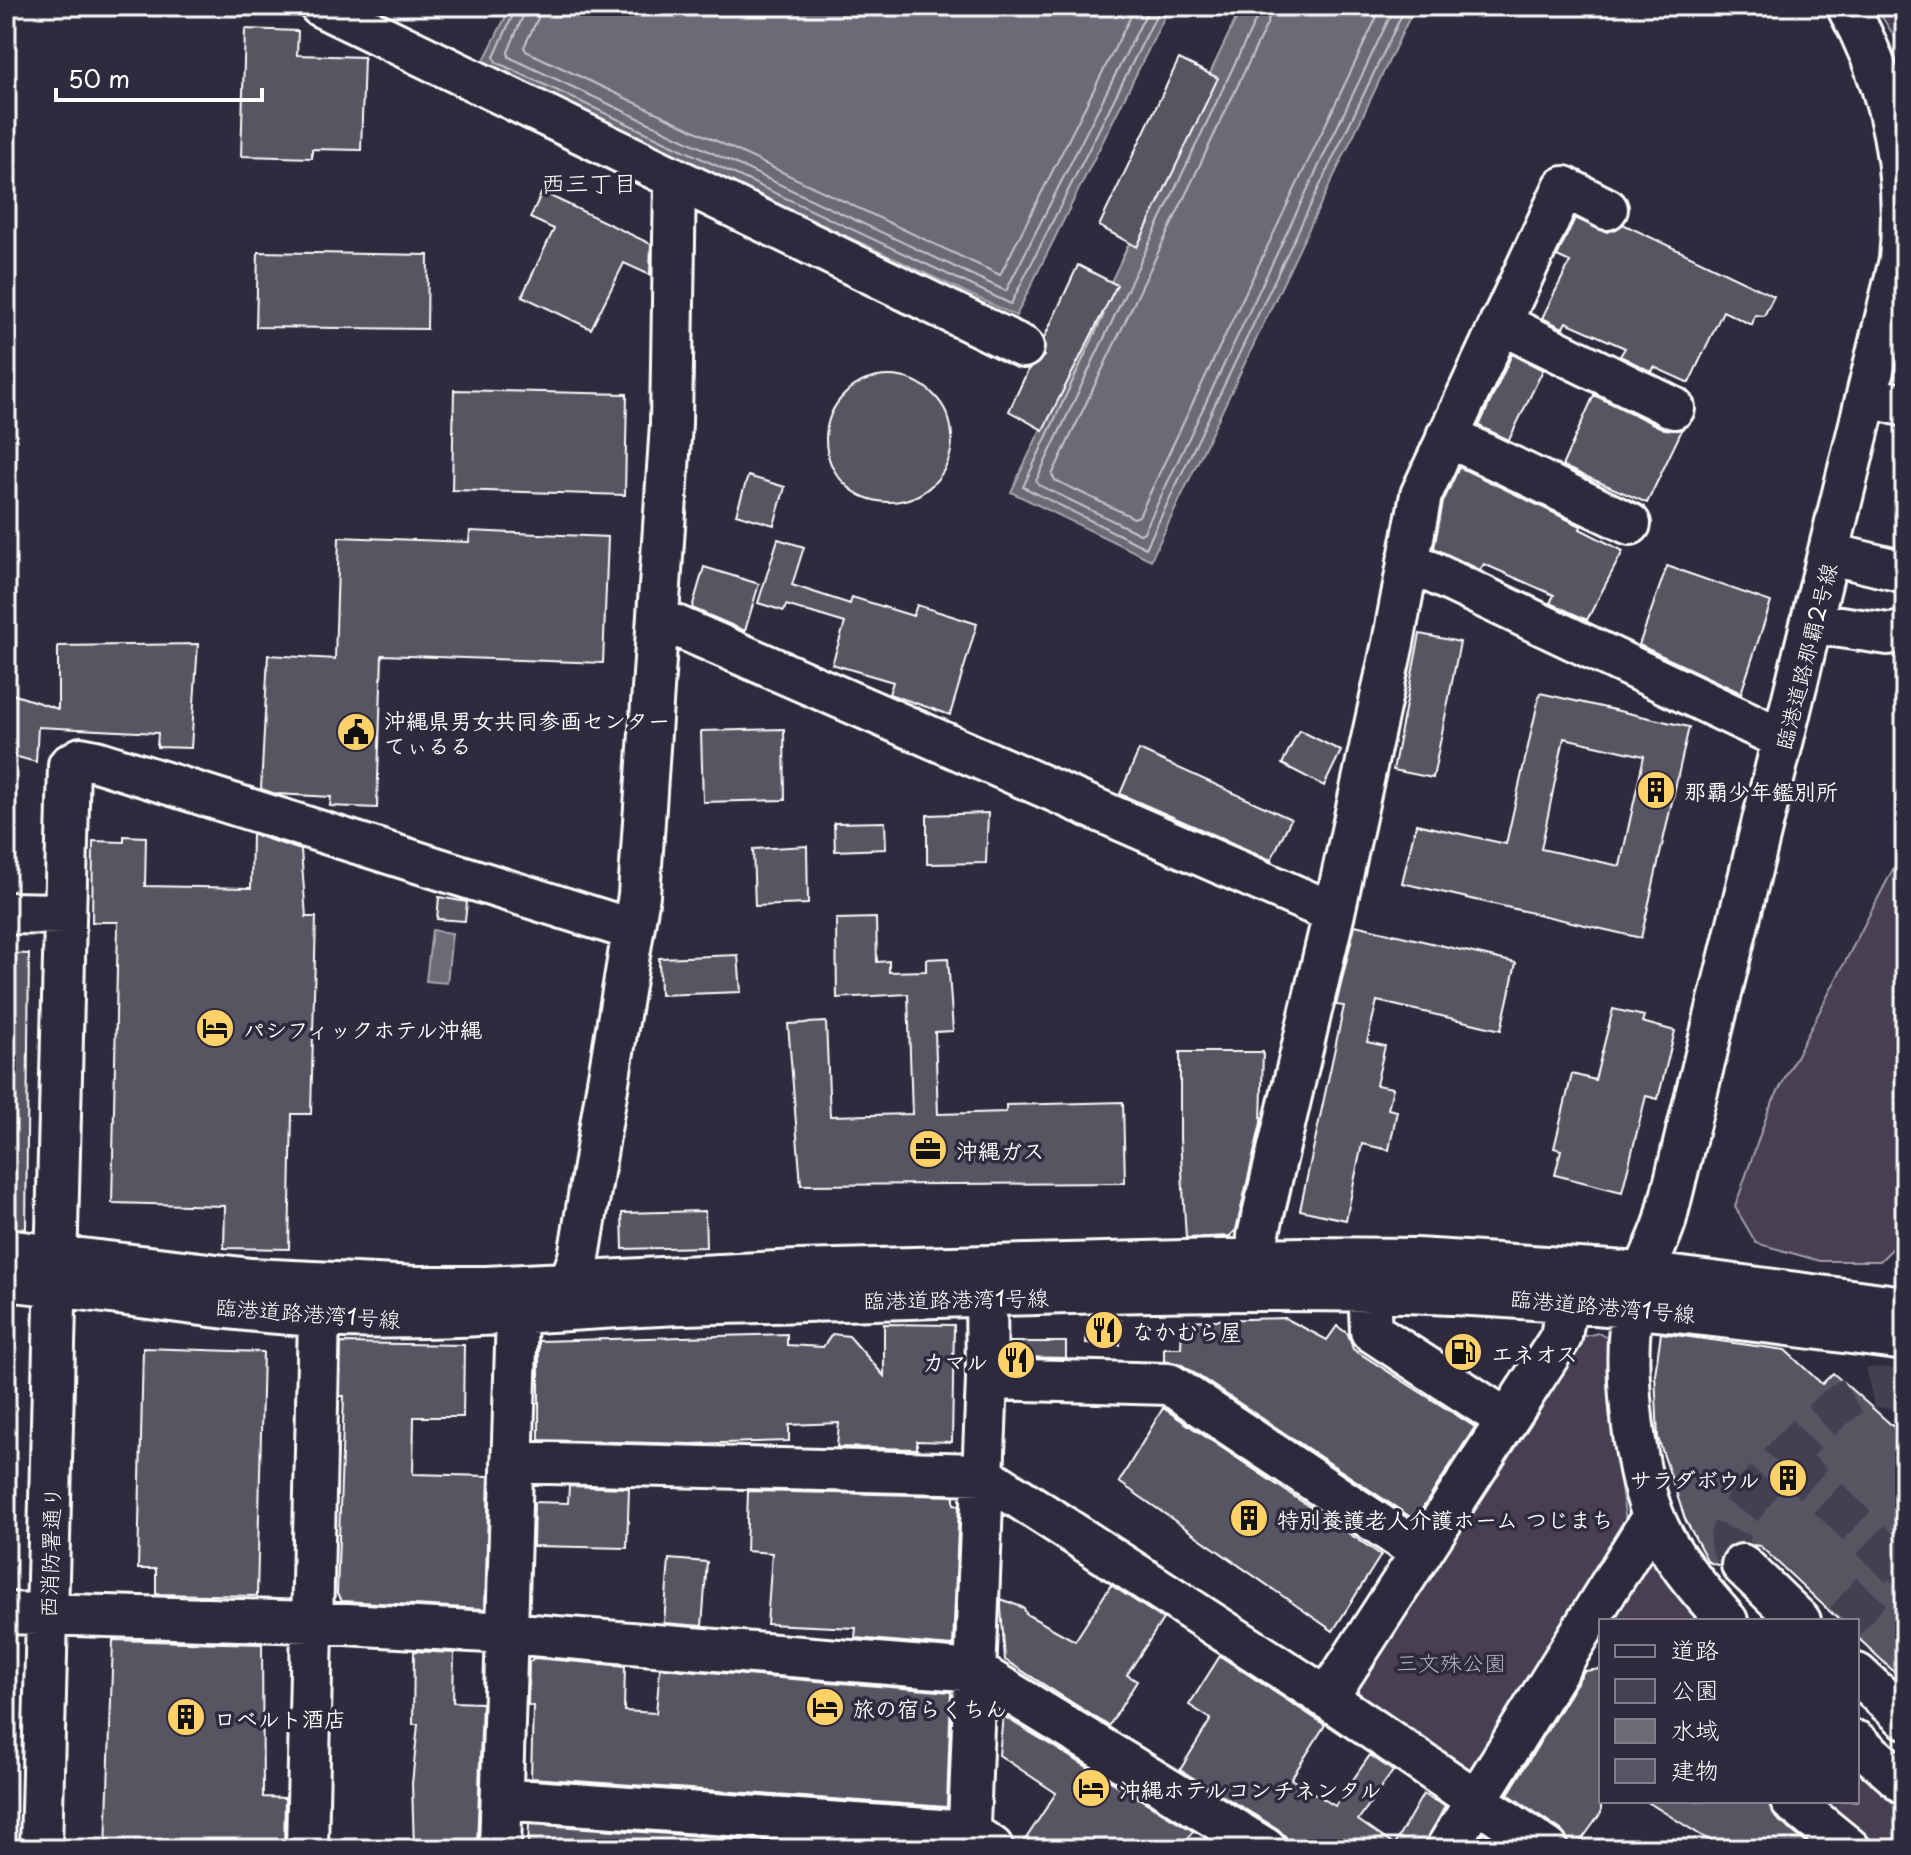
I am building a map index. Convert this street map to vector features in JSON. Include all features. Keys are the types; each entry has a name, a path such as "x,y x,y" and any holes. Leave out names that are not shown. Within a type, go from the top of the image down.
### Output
{"street":[{"path":"320,6 1023,347"},
{"name":"臨港道路那覇2号線","path":"1638,1289 1665,1222 1831,554 1887,401 1903,190 1899,155 1882,81 1847,6"},
{"path":"500,1849 517,1315 570,1282 582,1242 639,895 671,424 675,180"},
{"path":"1257,1276 1258,1236 1334,913 1421,495 1564,187 1607,209"},
{"path":"1500,323 1674,408"},
{"path":"1447,436 1630,524"},
{"path":"1831,554 1891,569 1866,631"},
{"path":"1408,561 1783,739"},
{"path":"660,619 1334,913"},
{"path":"1814,623 1866,631 1905,632"},
{"name":"西消防署通り","path":"41,1849 68,771 74,760 96,761 633,930"},
{"path":"6,913 65,914"},
{"name":"臨港道路港湾1号線","path":"6,1250 56,1270 319,1316 517,1315 710,1303 986,1297 1257,1276 1416,1259 1638,1289 1905,1340"},
{"name":"臨港道路港湾1号線","path":"6,1280 56,1270 182,1272 357,1286 486,1287 782,1271 1257,1276 1369,1291 1567,1300 1638,1289 1905,1307"},
{"path":"1638,1289 1630,1396 1638,1455 1653,1516 1689,1577 1725,1619"},
{"path":"1369,1291 1371,1331 1507,1420"},
{"path":"502,1799 978,1843 975,1671 987,1379 986,1297"},
{"path":"1327,1698 1419,1551 1561,1337 1567,1300"},
{"path":"307,1849 319,1316"},
{"path":"987,1379 1169,1384 1419,1551"},
{"path":"512,1462 982,1474 1327,1698 1548,1849"},
{"path":"1602,1619 1653,1516"},
{"path":"1742,1565 1798,1619"},
{"path":"6,1613 310,1622 507,1633 975,1671 1266,1849"},
{"path":"1446,1849 1475,1800 1591,1640"},
{"path":"1859,1676 1905,1718"},
{"path":"1859,1744 1905,1784"},
{"path":"1793,1803 1850,1849"}],"green space":[{"path":"1875,6 1887,6 1905,31 1905,53"},
{"path":"1905,846 1905,1236 1880,1261 1820,1261 1756,1243 1735,1207 1769,1109"},
{"name":"三文殊公園","path":"1598,1333 1607,1338 1610,1345 1610,1420 1626,1520 1473,1773 1359,1698 1355,1667 1578,1338"},
{"path":"1646,1552 1716,1619 1605,1619"},
{"path":"1859,1755 1905,1795 1905,1849 1862,1849 1807,1803 1859,1803"}],"water":[{"path":"511,6 1170,6 1016,316 482,64"},
{"path":"1242,6 1415,6 1151,560 1011,492"},
{"path":"432,930 452,933 447,983 426,981"}],"building":[{"path":"245,29 298,31 297,55 364,57 361,150 312,149 312,158 241,156"},
{"path":"1179,59 1218,78 1137,247 1099,226"},
{"path":"542,192 651,244 650,275 624,263 591,329 522,296 554,229 530,218"},
{"path":"1575,218 1607,232 1623,224 1774,296 1764,316 1755,315 1752,325 1723,311 1689,383 1654,367 1652,372 1620,356 1625,348 1566,322 1563,328 1542,318 1570,262 1557,256"},
{"path":"258,252 428,255 427,329 256,327"},
{"path":"1078,265 1117,285 1043,430 1009,411 1029,368 1044,356 1044,338"},
{"path":"1512,354 1543,370 1509,440 1479,426"},
{"path":"889,376 913,380 934,394 948,415 952,439 948,463 934,484 913,498 889,502 865,498 844,484 830,463 826,439 830,415 844,394 865,380"},
{"path":"454,390 627,394 625,495 452,490"},
{"path":"1594,395 1664,429 1682,430 1647,503 1562,466"},
{"path":"1459,467 1581,526 1580,529 1623,551 1587,620 1550,603 1554,595 1484,564 1480,570 1434,548 1443,502"},
{"path":"748,476 785,487 774,525 736,514"},
{"path":"470,531 608,537 603,663 382,655 377,808 330,806 331,797 276,794 261,789 268,655 335,659 339,537 469,542"},
{"path":"778,539 804,547 792,585 850,604 852,597 913,616 917,605 977,624 950,715 889,694 893,682 832,664 845,623 786,605 784,611 758,603"},
{"path":"1667,566 1771,602 1741,693 1639,645"},
{"path":"704,567 759,584 745,631 692,608"},
{"path":"1420,634 1460,642 1433,778 1393,770"},
{"path":"198,644 191,748 157,747 158,733 38,727 36,762 6,754 6,692 58,709 58,646"},
{"name":"那覇少年鑑別所","path":"1540,693 1689,727 1641,938 1402,883 1416,824 1506,844","holes":["1564,738 1644,756 1620,866 1541,849"]},
{"path":"784,729 785,800 703,802 701,731"},
{"path":"1299,730 1341,751 1324,786 1282,764"},
{"path":"1139,750 1291,819 1271,860 1120,794"},
{"path":"988,813 986,863 927,864 927,815"},
{"path":"885,822 886,849 835,851 834,823"},
{"name":"パシフィックホテル沖縄","path":"252,834 301,850 306,917 316,917 311,1114 292,1114 289,1249 224,1248 225,1206 112,1203 118,922 92,922 93,841 124,842 124,836 146,837 145,886 251,888"},
{"path":"807,846 808,904 755,906 753,849"},
{"path":"439,897 467,902 465,921 437,919"},
{"path":"876,918 877,962 889,961 889,972 926,971 926,959 948,958 953,1031 935,1032 938,1114 1006,1112 1006,1105 1123,1102 1125,1183 801,1185 788,1024 826,1022 830,1116 912,1114 908,994 837,998 836,919"},
{"path":"1355,925 1516,963 1501,1030 1377,1001 1367,1042 1385,1046 1376,1085 1393,1088 1388,1109 1397,1111 1389,1150 1362,1144 1346,1220 1300,1210 1344,1006 1336,1005"},
{"path":"6,953 29,954 26,1229 6,1227"},
{"path":"738,955 741,992 660,995 659,958"},
{"path":"1613,1009 1644,1016 1642,1022 1675,1031 1658,1099 1646,1096 1622,1192 1555,1175 1561,1150 1554,1148 1572,1074 1595,1080"},
{"path":"1180,1052 1263,1052 1261,1123 1236,1230 1230,1236 1186,1238 1180,1139"},
{"path":"705,1211 706,1247 623,1249 622,1213"},
{"path":"1285,1318 1327,1340 1337,1326 1348,1334 1353,1349 1475,1427 1415,1520 1182,1365 1164,1361 1164,1348 1181,1348 1182,1321"},
{"path":"1088,1320 1121,1320 1120,1345 1086,1343"},
{"path":"884,1324 954,1325 952,1442 917,1441 917,1449 837,1447 839,1423 789,1425 789,1441 691,1444 539,1440 539,1341 787,1334 787,1345 823,1347 832,1334 849,1336 884,1376"},
{"name":"サラダボウル","path":"1661,1333 1785,1350 1822,1384 1833,1373 1905,1437 1905,1682 1859,1639 1859,1619 1838,1619 1760,1546 1735,1543 1725,1550 1720,1566 1708,1562 1685,1519 1658,1438 1655,1374"},
{"path":"1010,1342 1066,1342 1066,1358 1010,1357"},
{"path":"341,1343 464,1345 463,1417 414,1417 413,1474 489,1476 485,1609 342,1601 337,1594 344,1396 340,1396"},
{"path":"143,1348 263,1352 257,1596 156,1594 156,1569 138,1569"},
{"name":"特別養護老人介護ホーム つじまち","path":"1163,1408 1381,1555 1333,1631 1119,1482"},
{"path":"569,1486 629,1488 627,1548 533,1546 534,1502 568,1503"},
{"path":"748,1491 954,1496 954,1504 959,1505 953,1646 855,1638 856,1628 767,1624 772,1553 746,1551"},
{"path":"669,1559 707,1562 702,1626 664,1623"},
{"path":"1111,1585 1163,1619 1127,1675 1137,1681 1109,1726 1005,1660 1001,1599 1024,1608 1026,1614 1075,1641"},
{"name":"ロベルト酒店","path":"113,1640 262,1644 263,1797 285,1798 284,1849 106,1849"},
{"path":"414,1651 454,1653 453,1702 482,1703 477,1849 414,1849 412,1784 418,1724 413,1724"},
{"path":"1220,1656 1325,1725 1291,1779 1335,1806 1370,1755 1393,1771 1358,1820 1394,1845 1423,1794 1445,1806 1423,1849 1289,1849 1286,1837 1278,1829 1180,1770 1211,1719 1189,1705"},
{"path":"534,1658 625,1666 624,1711 656,1713 660,1668 951,1692 947,1807 531,1778 533,1706 528,1705 529,1662"},
{"path":"1599,1669 1601,1813 1575,1849 1571,1849 1561,1830 1508,1794 1584,1671"},
{"path":"1003,1716 1193,1831 1181,1849 1019,1849 1056,1793 999,1755"},
{"path":"1649,1803 1769,1803 1776,1818 1814,1849 1723,1849"},
{"path":"529,1824 883,1849 528,1849"},
{"path":"1484,1833 1507,1849 1473,1849"}],"tunnel":[{"path":"1742,1565 1730,1542 1733,1527 1744,1507 1781,1461 1824,1418 1857,1393 1875,1387 1905,1391"},
{"path":"1785,1456 1905,1573"},
{"path":"1847,1619 1905,1552"}],"place":[{"name":"沖縄県男女共同参画センター てぃるる","path":"356,732"},
{"name":"那覇少年鑑別所","path":"1656,790"},
{"name":"パシフィックホテル沖縄","path":"215,1028"},
{"name":"沖縄ガス","path":"928,1149"},
{"name":"なかむら屋","path":"1104,1330"},
{"name":"エネオス","path":"1463,1352"},
{"name":"カマル","path":"1016,1360"},
{"name":"サラダボウル","path":"1788,1478"},
{"name":"特別養護老人介護ホーム つじまち","path":"1249,1518"},
{"name":"旅の宿らくちん","path":"825,1707"},
{"name":"ロベルト酒店","path":"186,1717"},
{"name":"沖縄ホテルコンチネンタル","path":"1091,1788"}],"district":[{"name":"西三丁目","path":"589,182"}]}
